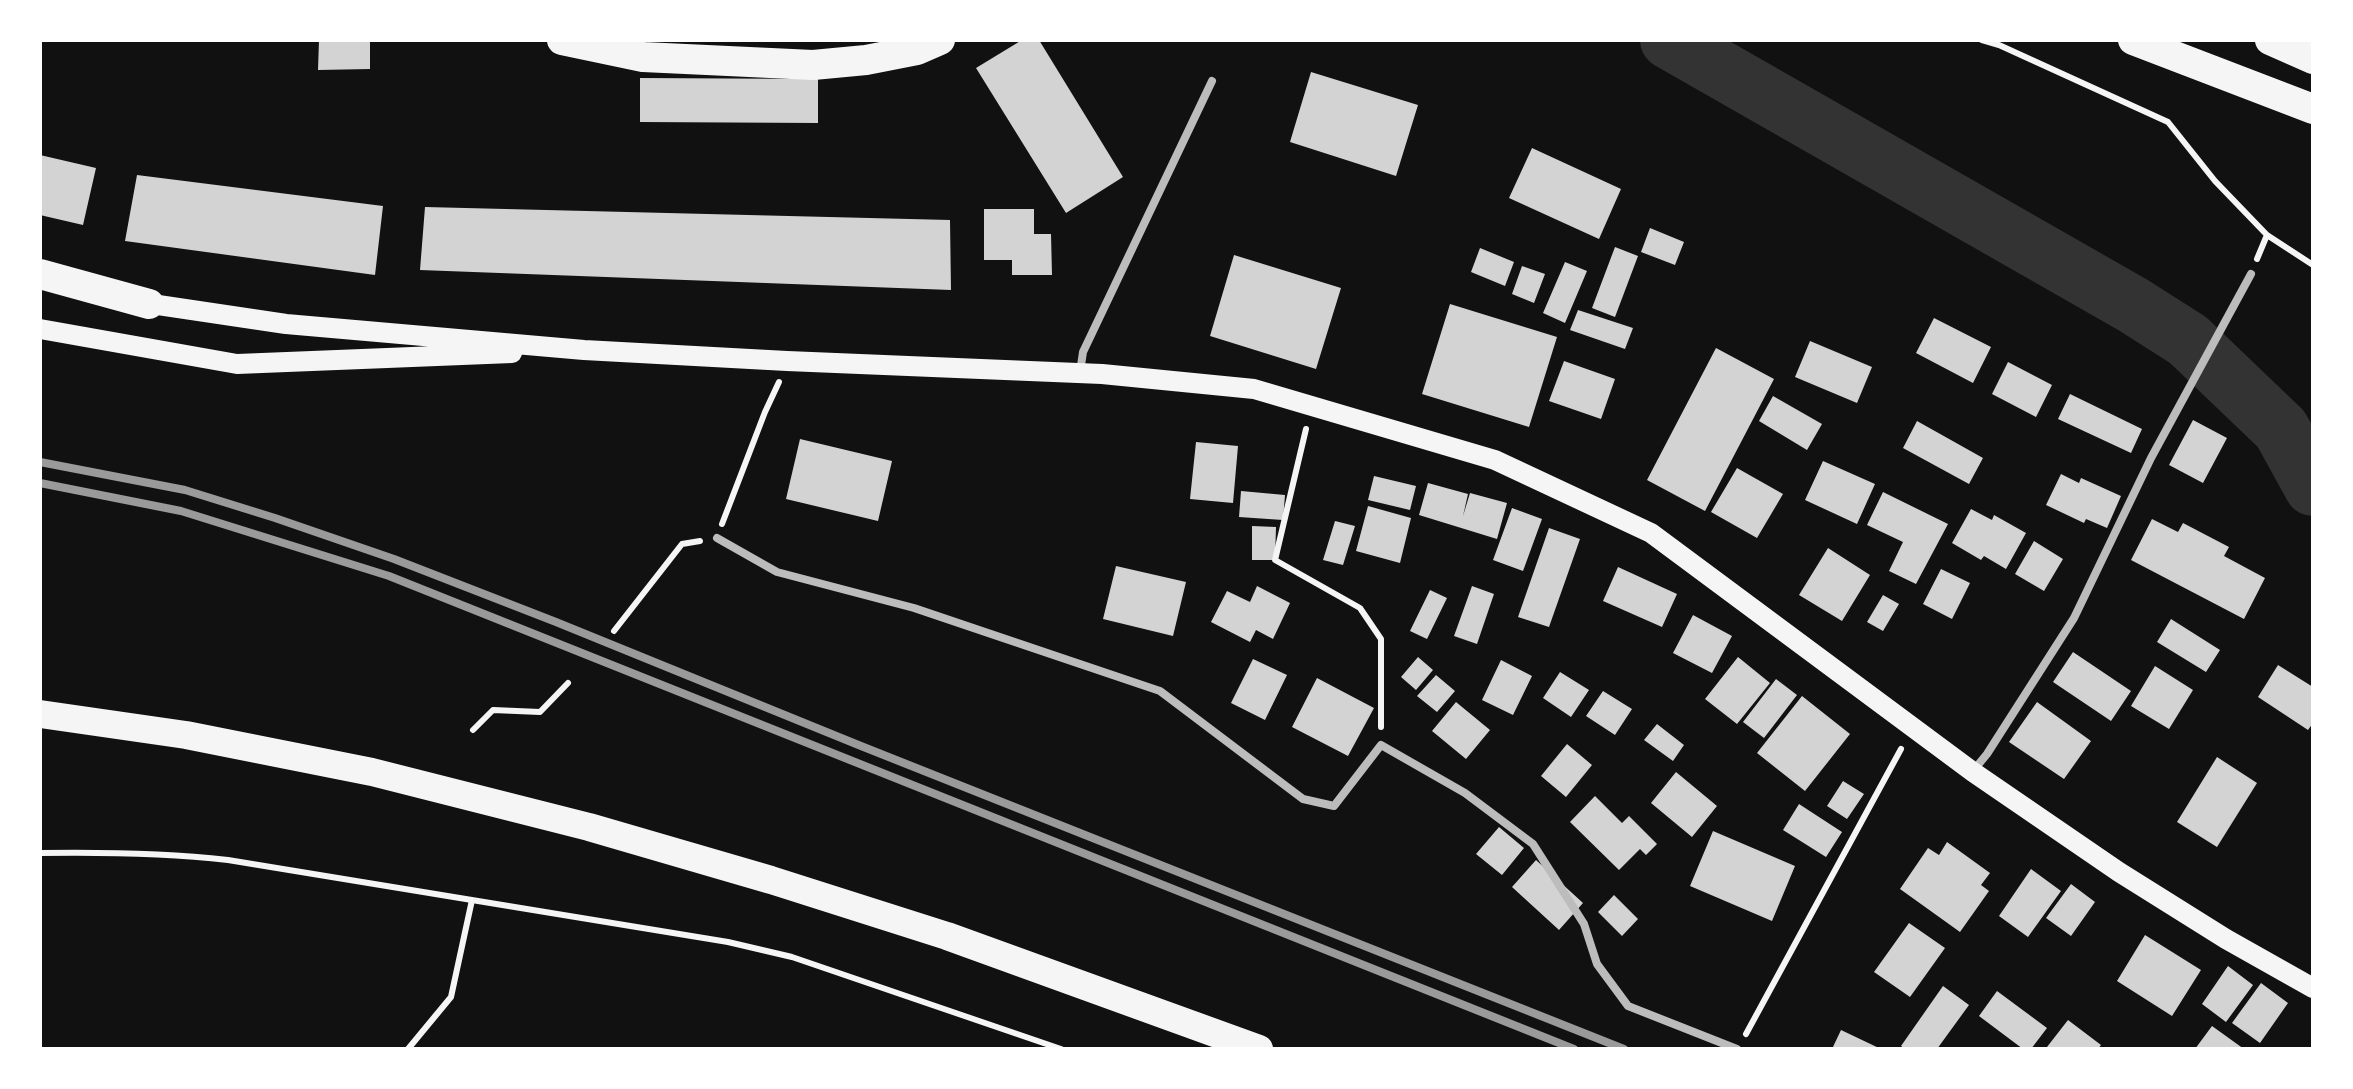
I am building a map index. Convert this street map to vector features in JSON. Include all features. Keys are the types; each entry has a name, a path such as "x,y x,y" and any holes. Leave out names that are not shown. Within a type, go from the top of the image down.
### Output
{"highway":[{"path":"562,40 643,57 813,65 917,50 940,40"},
{"path":"2133,40 2313,108"},
{"path":"2270,40 2313,58"},
{"path":"40,274 149,304"},
{"path":"40,714 186,735 372,772 589,827 947,936 1258,1049"}],"main road":[{"path":"40,282 149,304 286,324 584,350 1080,372 1254,388 1495,460 1652,533 1973,772 2119,872 2313,988"},
{"path":"40,329 237,364 584,350"}],"lane":[{"path":"1080,372 1083,352 1212,81"},
{"path":"1973,772 2074,618 2151,458 2251,274"},
{"path":"717,538 777,572 914,608 1160,691 1304,799 1334,806 1381,745 1465,793 1534,844 1584,924 1597,964 1628,1006 1737,1049"}],"path":[{"path":"1982,40 2168,122 2215,181 2267,236 2313,265"},
{"path":"2251,274 2267,236"},
{"path":"614,632 682,544 717,538 765,412"},
{"path":"1306,428 1275,560 1360,608 1380,638 1381,745"},
{"path":"473,730 493,710 540,712 568,683"},
{"path":"1737,1049 1901,750"},
{"path":"40,853 169,854 228,860 728,942 792,957 1061,1049"},
{"path":"408,1049 452,997 472,900"}],"building":[{"path":"319,40 370,40 370,69 318,70"},
{"path":"1022,40 1039,40 1123,177 1066,213 976,68"},
{"path":"1311,72 1418,105 1396,176 1290,142"},
{"path":"640,78 818,79 818,123 640,122"},
{"path":"1532,148 1621,189 1599,239 1509,198"},
{"path":"40,155 96,168 83,225 40,215"},
{"path":"137,175 383,206 375,275 125,241"},
{"path":"425,207 950,220 951,290 420,270"},
{"path":"984,209 1034,209 1034,234 1051,234 1052,275 1012,275 1012,260 984,260"},
{"path":"1650,228 1684,242 1675,265 1641,252"},
{"path":"1615,247 1638,256 1615,317 1592,308"},
{"path":"1480,248 1514,262 1505,286 1471,272"},
{"path":"1234,255 1341,288 1316,369 1210,336"},
{"path":"1565,262 1587,271 1565,323 1543,313"},
{"path":"1522,266 1545,274 1534,303 1512,294"},
{"path":"1450,304 1557,337 1529,427 1422,394"},
{"path":"1578,310 1633,328 1625,349 1570,330"},
{"path":"1934,318 1991,347 1973,383 1916,353"},
{"path":"1810,341 1872,367 1857,403 1795,377"},
{"path":"1716,348 1774,379 1705,511 1647,480"},
{"path":"1564,361 1615,379 1601,419 1549,401"},
{"path":"2008,362 2052,385 2036,417 1992,394"},
{"path":"2070,394 2142,429 2131,453 2058,419"},
{"path":"1773,396 1822,424 1807,450 1759,421"},
{"path":"2193,420 2227,438 2203,483 2169,465"},
{"path":"1917,421 1983,458 1969,484 1903,448"},
{"path":"800,439 892,461 878,521 786,499"},
{"path":"1196,442 1238,446 1233,503 1190,499"},
{"path":"1823,461 1875,484 1857,524 1805,500"},
{"path":"1737,468 1783,494 1757,538 1711,512"},
{"path":"2061,474 2079,483 2081,478 2121,496 2107,528 2086,519 2084,523 2046,505"},
{"path":"1374,476 1416,486 1410,510 1368,500"},
{"path":"1428,483 1468,494 1463,516 1470,493 1507,503 1497,539 1419,515"},
{"path":"1241,491 1285,495 1283,520 1239,517"},
{"path":"1883,492 1948,524 1916,584 1889,571 1903,542 1867,525"},
{"path":"1368,506 1411,518 1400,563 1356,551"},
{"path":"1512,508 1542,519 1523,571 1493,560"},
{"path":"1971,509 1992,520 1994,515 2026,533 2006,569 1952,543"},
{"path":"2152,519 2178,532 2183,523 2229,547 2224,556 2265,578 2244,619 2131,560"},
{"path":"1335,521 1355,526 1343,565 1323,560"},
{"path":"1252,526 1276,527 1275,560 1252,560"},
{"path":"1549,528 1580,539 1549,627 1518,617"},
{"path":"2034,541 2063,559 2044,591 2015,574"},
{"path":"1828,548 1870,575 1842,621 1799,595"},
{"path":"1116,566 1186,582 1173,636 1103,619"},
{"path":"1618,567 1677,594 1662,627 1603,601"},
{"path":"1941,569 1970,583 1952,619 1923,604"},
{"path":"1257,586 1290,603 1273,639 1256,630 1250,642 1211,622 1227,591 1250,602"},
{"path":"1472,586 1494,594 1477,644 1454,636"},
{"path":"1430,590 1447,598 1427,639 1410,631"},
{"path":"1883,595 1899,604 1883,631 1867,622"},
{"path":"1693,615 1732,636 1712,673 1673,653"},
{"path":"2171,619 2220,650 2206,672 2157,642"},
{"path":"2073,652 2131,691 2111,721 2053,682"},
{"path":"1418,657 1433,670 1416,690 1401,677"},
{"path":"1738,657 1770,683 1737,724 1705,699"},
{"path":"1253,659 1287,675 1265,720 1231,703"},
{"path":"1501,660 1532,676 1513,715 1482,700"},
{"path":"2278,665 2313,687 2313,723 2308,730 2258,697"},
{"path":"2155,666 2193,690 2169,729 2131,706"},
{"path":"1560,672 1589,690 1571,717 1543,698"},
{"path":"1436,675 1455,691 1437,712 1417,696"},
{"path":"1317,678 1374,708 1348,756 1292,727"},
{"path":"1776,679 1797,695 1764,738 1743,722"},
{"path":"1603,691 1632,709 1615,735 1586,716"},
{"path":"1802,696 1850,734 1805,791 1757,753"},
{"path":"1456,702 1490,730 1466,759 1432,731"},
{"path":"2037,702 2091,741 2064,779 2009,742"},
{"path":"1657,724 1684,745 1673,761 1644,740"},
{"path":"1567,744 1592,765 1566,797 1541,776"},
{"path":"2217,757 2257,783 2217,847 2177,822"},
{"path":"1676,772 1717,806 1692,837 1651,803"},
{"path":"1843,781 1864,794 1847,819 1827,806"},
{"path":"1595,796 1622,823 1629,816 1657,844 1646,855 1640,849 1619,870 1570,822"},
{"path":"1799,804 1842,832 1826,857 1783,830"},
{"path":"1499,827 1524,848 1502,875 1476,854"},
{"path":"1713,831 1795,866 1772,921 1690,886"},
{"path":"1947,842 1990,873 1981,885 1989,891 1960,932 1900,889 1928,848 1939,855"},
{"path":"1536,860 1583,903 1559,930 1512,887"},
{"path":"2031,869 2061,891 2028,937 1999,916"},
{"path":"2071,884 2095,902 2071,936 2046,918"},
{"path":"1614,895 1638,919 1622,936 1598,912"},
{"path":"1909,923 1945,948 1910,997 1874,972"},
{"path":"2145,935 2201,970 2172,1016 2117,981"},
{"path":"2228,966 2253,985 2226,1022 2202,1004"},
{"path":"2261,983 2288,1003 2260,1043 2232,1023"},
{"path":"1943,986 1969,1005 1937,1049 1905,1049 1901,1046"},
{"path":"1997,991 2047,1028 2031,1049 2023,1049 1979,1016"},
{"path":"2068,1020 2101,1045 2098,1049 2047,1047"},
{"path":"2212,1026 2244,1049 2195,1049"},
{"path":"1841,1030 1881,1049 1832,1049"}],"waterway":[{"path":"1669,40 2188,340 2281,429 2313,487"}],"railway":[{"path":"40,462 185,490 394,559 1624,1049"},
{"path":"40,483 181,511 389,576 1574,1049"}]}
